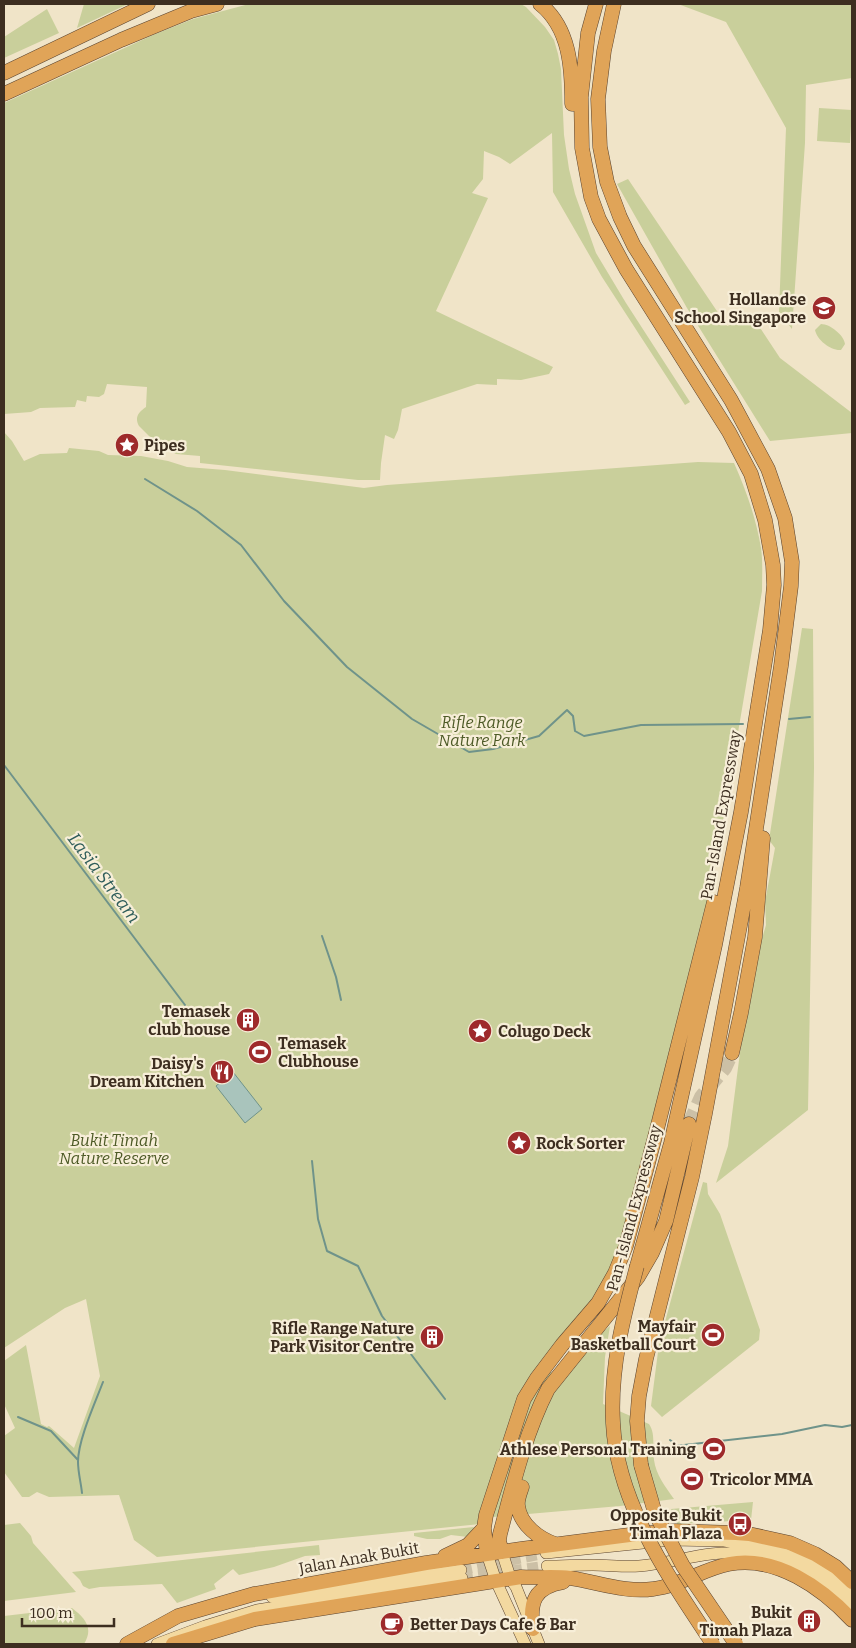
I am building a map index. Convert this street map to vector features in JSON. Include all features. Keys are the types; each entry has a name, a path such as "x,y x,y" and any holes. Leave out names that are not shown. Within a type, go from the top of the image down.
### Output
{"highway":[{"path":"4,73 148,4"},
{"path":"4,94 120,40 191,12 217,4"},
{"path":"540,4 553,19 566,41 572,82 574,145 576,152 584,162"},
{"name":"Pan-Island Expressway","path":"596,4 588,33 582,90 581,135 591,197 609,240 729,432 751,474 766,520 773,565 774,585 770,630 741,812 715,945 671,1143 623,1318 615,1366 612,1407 614,1438 624,1482 633,1508 676,1589 713,1644"},
{"path":"614,4 604,51 598,98 600,147 608,182 620,217 634,246 744,422 768,470 785,518 792,562 791,586 781,666 747,888 700,1142 646,1359 639,1396 637,1421 641,1465 655,1513 683,1566 736,1644"},
{"path":"487,1554 484,1528 489,1505 524,1399 562,1345 598,1303 615,1273 626,1246 710,920 746,728 763,666"},
{"path":"732,1053 755,936 764,821 778,731 781,666"},
{"path":"502,1552 499,1541 500,1534 512,1507 530,1451 529,1432 538,1408 548,1389 575,1353 633,1284 652,1253 666,1221 689,1124"},
{"path":"512,1507 520,1512 530,1528 546,1541 551,1549"},
{"path":"426,1564 451,1554 468,1544 484,1528"},
{"name":"Jalan Anak Bukit","path":"164,1624 178,1616 254,1594 487,1554 551,1549 674,1532 749,1534 790,1542 836,1567 852,1582"},
{"path":"173,1644 255,1619 496,1581 540,1576 576,1579 636,1590 653,1589 681,1582 728,1564 744,1562 765,1564 807,1582 827,1596 852,1620"},
{"path":"533,1629 532,1607 540,1591 550,1584 576,1579"},
{"path":"127,1644 164,1624"},
{"path":"189,1644 207,1633"}],"main road":[{"name":"Jalan Anak Bukit","path":"551,1549 672,1540 724,1540 807,1562 831,1577 852,1594"},
{"name":"Jalan Anak Bukit","path":"547,1566 628,1566 710,1554 765,1551 802,1568 826,1583 852,1606"},
{"path":"502,1552 511,1580 539,1644"},
{"path":"487,1554 496,1581 525,1644"},
{"name":"Jalan Anak Bukit","path":"157,1644 205,1626 258,1610 462,1574 254,1600 193,1619 164,1624"}],"green space":[{"path":"84,4 128,4 77,28"},
{"path":"249,4 521,4 526,7 545,27 554,40 558,54 561,69 564,135 569,169 575,194 596,253 690,402 685,405 602,277 553,192 552,133 510,164 484,151 483,179 472,193 488,198 436,311 553,367 549,374 521,380 497,379 497,385 477,384 402,409 398,430 394,439 385,435 380,480 358,480 200,463 200,456 176,454 169,450 166,453 139,426 137,420 138,415 146,407 147,387 107,384 104,394 99,397 87,396 86,402 77,400 75,407 40,408 31,412 4,414 4,103 153,35 193,19"},
{"path":"678,4 852,4 852,78 806,85 805,143 792,329 779,312 786,128 726,22"},
{"path":"47,9 59,33 4,58 4,37"},
{"path":"819,108 852,110 850,143 817,141"},
{"path":"628,179 727,326 753,317 780,358 852,413 852,433 770,441 687,308 617,184"},
{"path":"821,324 832,328 842,337 845,344 841,350 833,349 821,341 815,330"},
{"name":"Rifle Range Nature Park","path":"4,432 24,461 40,454 67,453 69,448 99,451 108,455 141,456 187,467 364,488 698,462 734,463 743,483 759,537 762,559 762,591 715,868 701,934 628,1220 612,1267 589,1307 542,1363 560,1381 589,1343 610,1326 605,1357 603,1404 649,1424 653,1437 654,1460 657,1471 674,1499 620,1506 481,1518 480,1524 157,1557 134,1540 119,1495 49,1497 37,1492 29,1497 22,1497 4,1472 4,1436 15,1428 4,1404 4,1361 26,1345 41,1424 49,1426 74,1448 100,1376 86,1299 65,1308 4,1348"},
{"path":"802,628 813,629 814,768 808,1110 716,1183 728,1146 749,982 766,925 765,902 775,848 769,840"},
{"path":"703,1182 707,1183 708,1194 720,1214 760,1330 759,1340 662,1417 651,1406 659,1344"},
{"path":"753,1502 751,1520 677,1524 671,1509"},
{"path":"20,1523 31,1536 33,1543 76,1592 4,1601 4,1525"},
{"path":"474,1527 468,1537 451,1535 440,1539 427,1539 414,1536 414,1533"},
{"path":"319,1545 320,1555 305,1556 274,1567 239,1575 233,1569 214,1584 216,1589 177,1603 162,1584 89,1589 83,1586 72,1572"},
{"path":"72,1608 87,1624 88,1633 84,1644 4,1644 4,1616"}],"water":[{"path":"233,1072 262,1109 245,1123 216,1086"}],"waterway":[{"path":"145,479 197,511 241,545 284,601 347,667 412,719 469,752 493,749 539,736 567,710 573,716 575,731 584,736 641,725 743,724"},
{"path":"789,719 810,717"},
{"name":"Lasia Stream","path":"4,765 185,1005"},
{"path":"322,936 336,977 341,1000"},
{"name":"Lasia Stream","path":"312,1161 318,1219 327,1251 358,1266 382,1316 445,1399"},
{"path":"82,1493 78,1466 79,1453 103,1382"},
{"path":"18,1417 51,1431 78,1460"},
{"path":"670,1440 677,1445 684,1445 782,1434 825,1425 842,1427 852,1425"}],"tunnel":[{"path":"689,1124 701,1097 725,1068 732,1053"},
{"path":"461,1570 546,1553"},
{"path":"462,1578 547,1566"}],"place":[{"name":"Hollandse School Singapore","path":"824,308"},
{"name":"Pipes","path":"127,445"},
{"name":"Temasek club house","path":"248,1020"},
{"name":"Colugo Deck","path":"480,1031"},
{"name":"Temasek Clubhouse","path":"260,1052"},
{"name":"Daisy's Dream Kitchen","path":"222,1072"},
{"name":"Rock Sorter","path":"519,1143"},
{"name":"Mayfair Basketball Court","path":"713,1335"},
{"name":"Rifle Range Nature Park Visitor Centre","path":"432,1337"},
{"name":"Athlese Personal Training","path":"714,1449"},
{"name":"Tricolor MMA","path":"692,1479"},
{"name":"Opposite Bukit Timah Plaza","path":"740,1524"},
{"name":"Bukit Timah Plaza","path":"809,1621"},
{"name":"Better Days Cafe & Bar","path":"392,1624"}],"park label":[{"name":"Bukit Timah Nature Reserve","path":"114,1149"}]}
